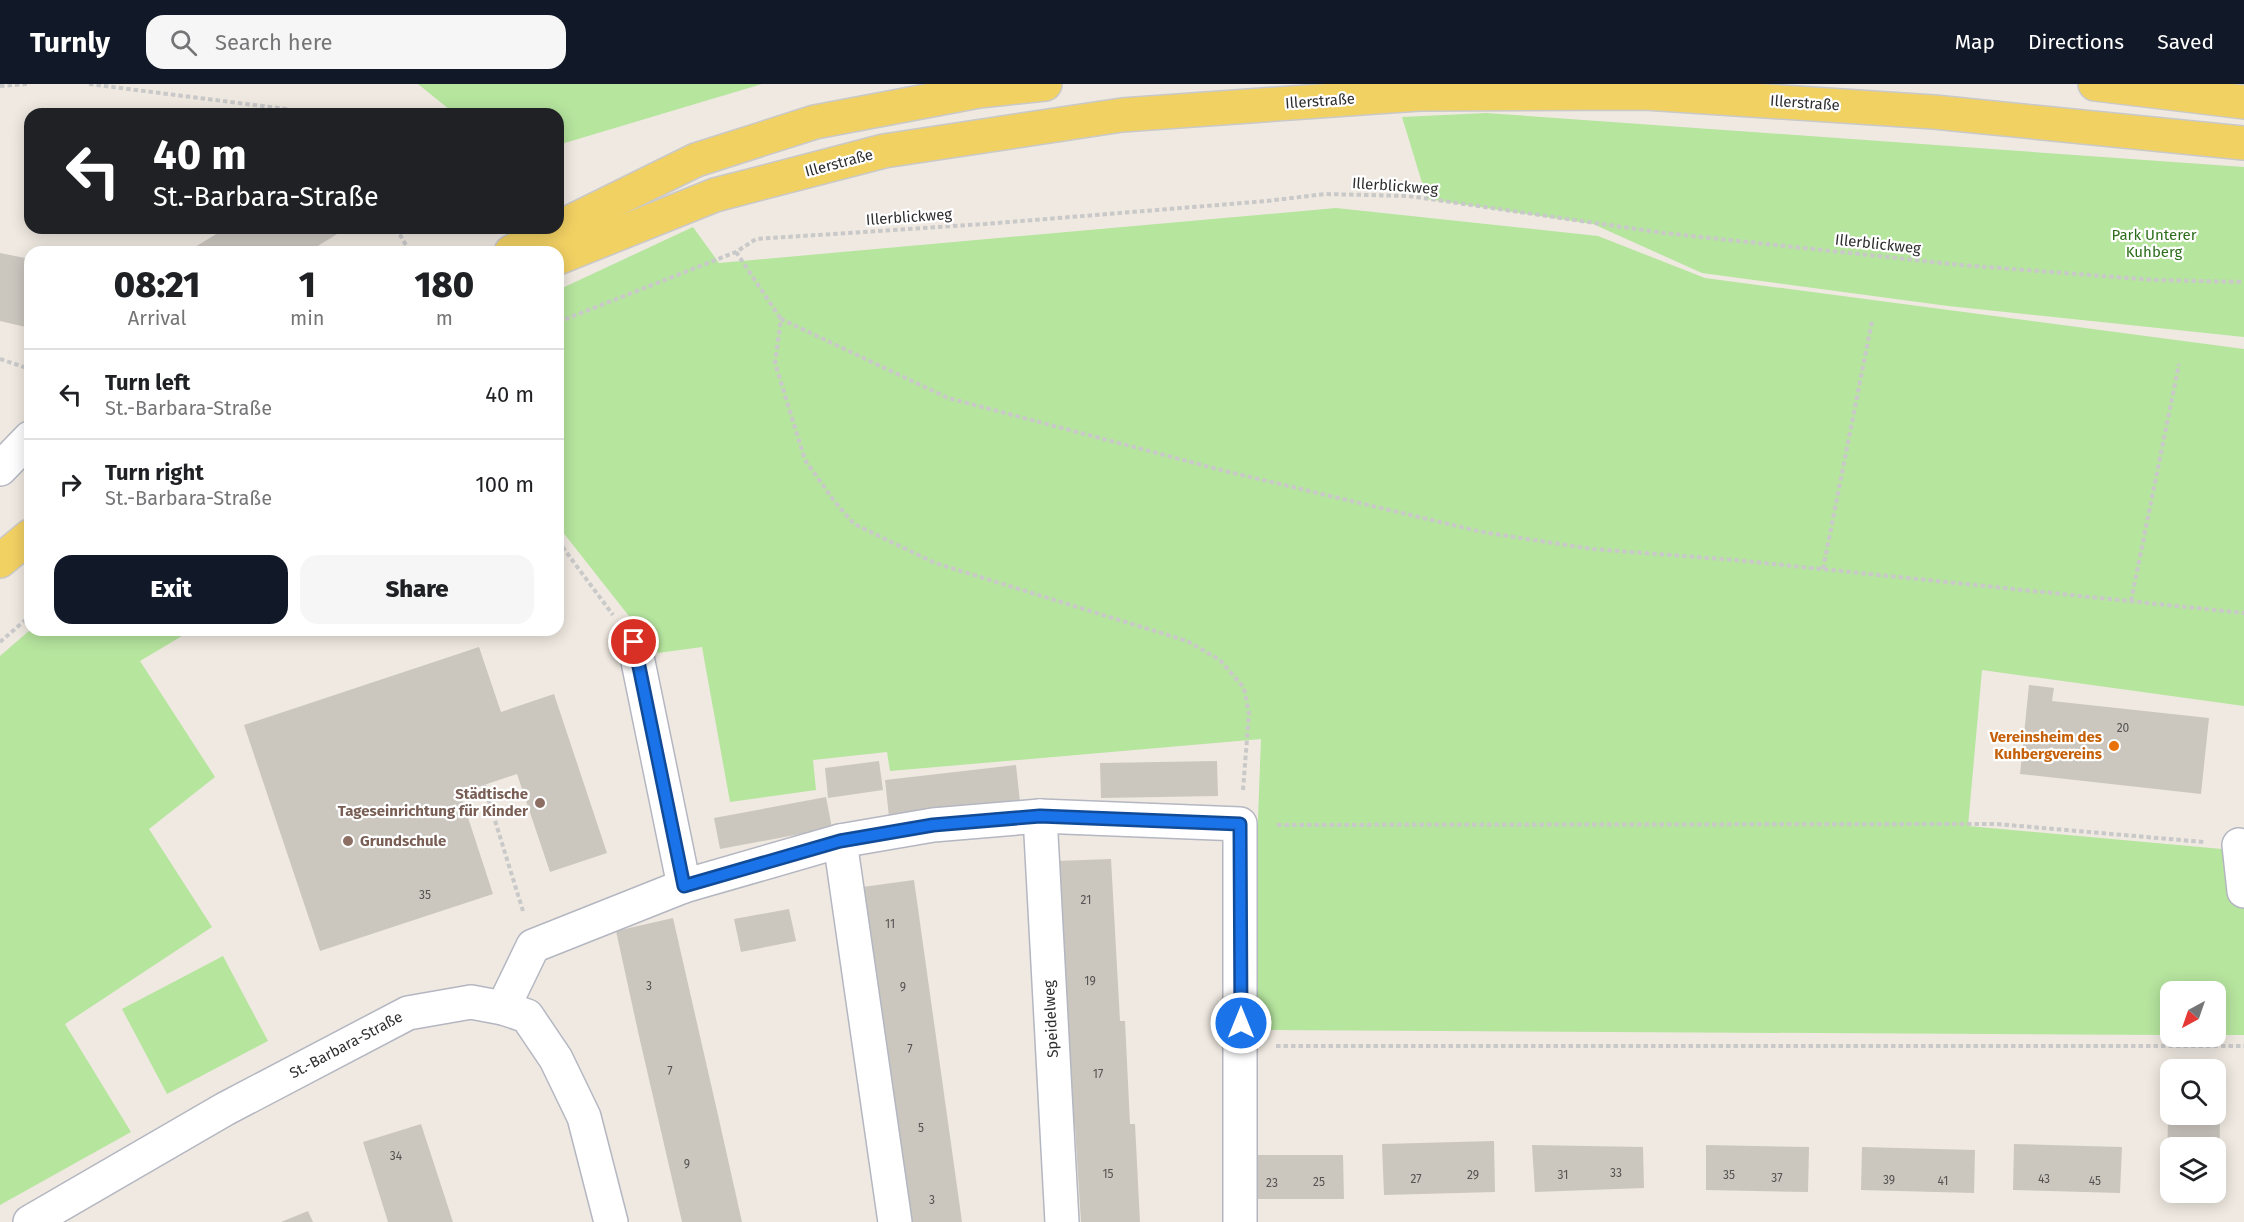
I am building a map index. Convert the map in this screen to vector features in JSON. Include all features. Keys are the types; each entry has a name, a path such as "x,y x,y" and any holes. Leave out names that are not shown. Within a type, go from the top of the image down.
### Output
{"main road":[{"path":"564,225 696,160 815,122 979,91 1046,84"},
{"path":"2095,84 2244,102"},
{"name":"Illerstraße","path":"564,256 715,195 884,151 1122,115 1419,94 1645,93 1934,112 2244,143"},
{"path":"522,246 546,234"},
{"path":"0,561 24,541"}],"street":[{"path":"0,469 24,444"},
{"path":"634,642 684,886"},
{"path":"503,1008 533,946 684,886 840,841 933,825 1040,816 1240,824 1240,1222"},
{"name":"Speidelweg","path":"1040,816 1062,1222"},
{"path":"840,841 895,1222"},
{"path":"2239,845 2244,891"},
{"name":"St.-Barbara-Straße","path":"30,1222 225,1109 408,1013 471,1002 503,1008 527,1016 556,1059 584,1117 610,1222"}],"path":[{"path":"0,86 27,84"},
{"path":"89,84 278,108"},
{"name":"Illerblickweg","path":"564,320 736,252 756,240 985,224 1255,202 1325,194 1409,196 1664,233 1961,265 2154,280 2244,282"},
{"path":"736,252 781,319 948,398 1225,471 1482,532 1592,549 1823,569 2244,613"},
{"path":"781,319 775,363 805,460 854,524 934,563 1187,641 1220,660 1244,688 1249,713 1240,824 1997,824 2239,845"},
{"path":"1823,569 1872,321"},
{"path":"0,359 24,367"},
{"path":"2131,601 2179,364"},
{"path":"564,549 634,642"},
{"path":"0,642 24,621"},
{"path":"484,785 533,946"},
{"path":"1241,1046 2244,1046"}],"green space":[{"path":"418,84 762,84 564,143 564,108 448,108"},
{"name":"Park Unterer Kuhberg","path":"1486,113 2244,167 2244,337 1948,306 1702,273 1593,224 1427,199 1402,117"},
{"path":"1336,208 1598,236 1705,278 2244,349 2244,706 1982,670 1968,826 2244,851 2244,1035 2226,1035 2226,981 2160,981 2160,1035 1250,1030 1261,739 890,771 887,752 813,760 816,790 730,802 702,647 658,653 564,534 564,287 693,227 719,263"},
{"path":"24,635 182,636 140,661 215,777 149,829 212,927 65,1024 131,1132 0,1205 0,656"},
{"path":"223,956 268,1041 167,1094 122,1009"}],"building":[{"path":"216,234 337,234 318,246 197,246"},
{"path":"0,253 24,258 24,327 0,321"},
{"path":"479,647 501,712 554,694 607,853 550,872 517,774 460,793 493,894 320,951 244,725"},
{"name":"Vereinsheim des Kuhbergvereins","path":"2029,685 2054,688 2052,701 2209,718 2201,794 2020,774"},
{"path":"879,761 883,790 828,798 825,768"},
{"path":"1217,761 1218,796 1101,798 1100,763"},
{"path":"1016,765 1020,802 889,817 885,780"},
{"path":"826,797 832,828 720,849 714,818"},
{"path":"1111,859 1120,1021 1125,1021 1130,1124 1135,1124 1140,1222 1081,1222 1075,1127 1071,1127 1056,861"},
{"path":"914,880 962,1222 902,1222 855,888"},
{"path":"789,909 796,941 741,952 734,919"},
{"path":"673,918 742,1222 682,1222 639,1036 616,931"},
{"path":"421,1124 453,1222 388,1222 363,1142"},
{"path":"2168,1125 2220,1125 2220,1137 2168,1137"},
{"path":"1494,1141 1495,1192 1384,1195 1382,1144"},
{"path":"2014,1144 2122,1147 2120,1193 2013,1190"},
{"path":"1532,1145 1643,1147 1644,1188 1535,1192"},
{"path":"1706,1145 1809,1147 1808,1192 1706,1190"},
{"path":"1862,1147 1975,1150 1974,1193 1861,1190"},
{"path":"1248,1155 1343,1155 1344,1199 1249,1199"},
{"path":"308,1211 313,1222 281,1222"}],"place":[{"name":"Vereinsheim des Kuhbergvereins","path":"2114,746"},
{"name":"Städtische Tageseinrichtung für Kinder","path":"540,803"},
{"name":"Grundschule","path":"348,841"}],"route":[{"path":"634,642 684,886 840,841 933,825 1040,816 1240,824 1241,1023"}]}
